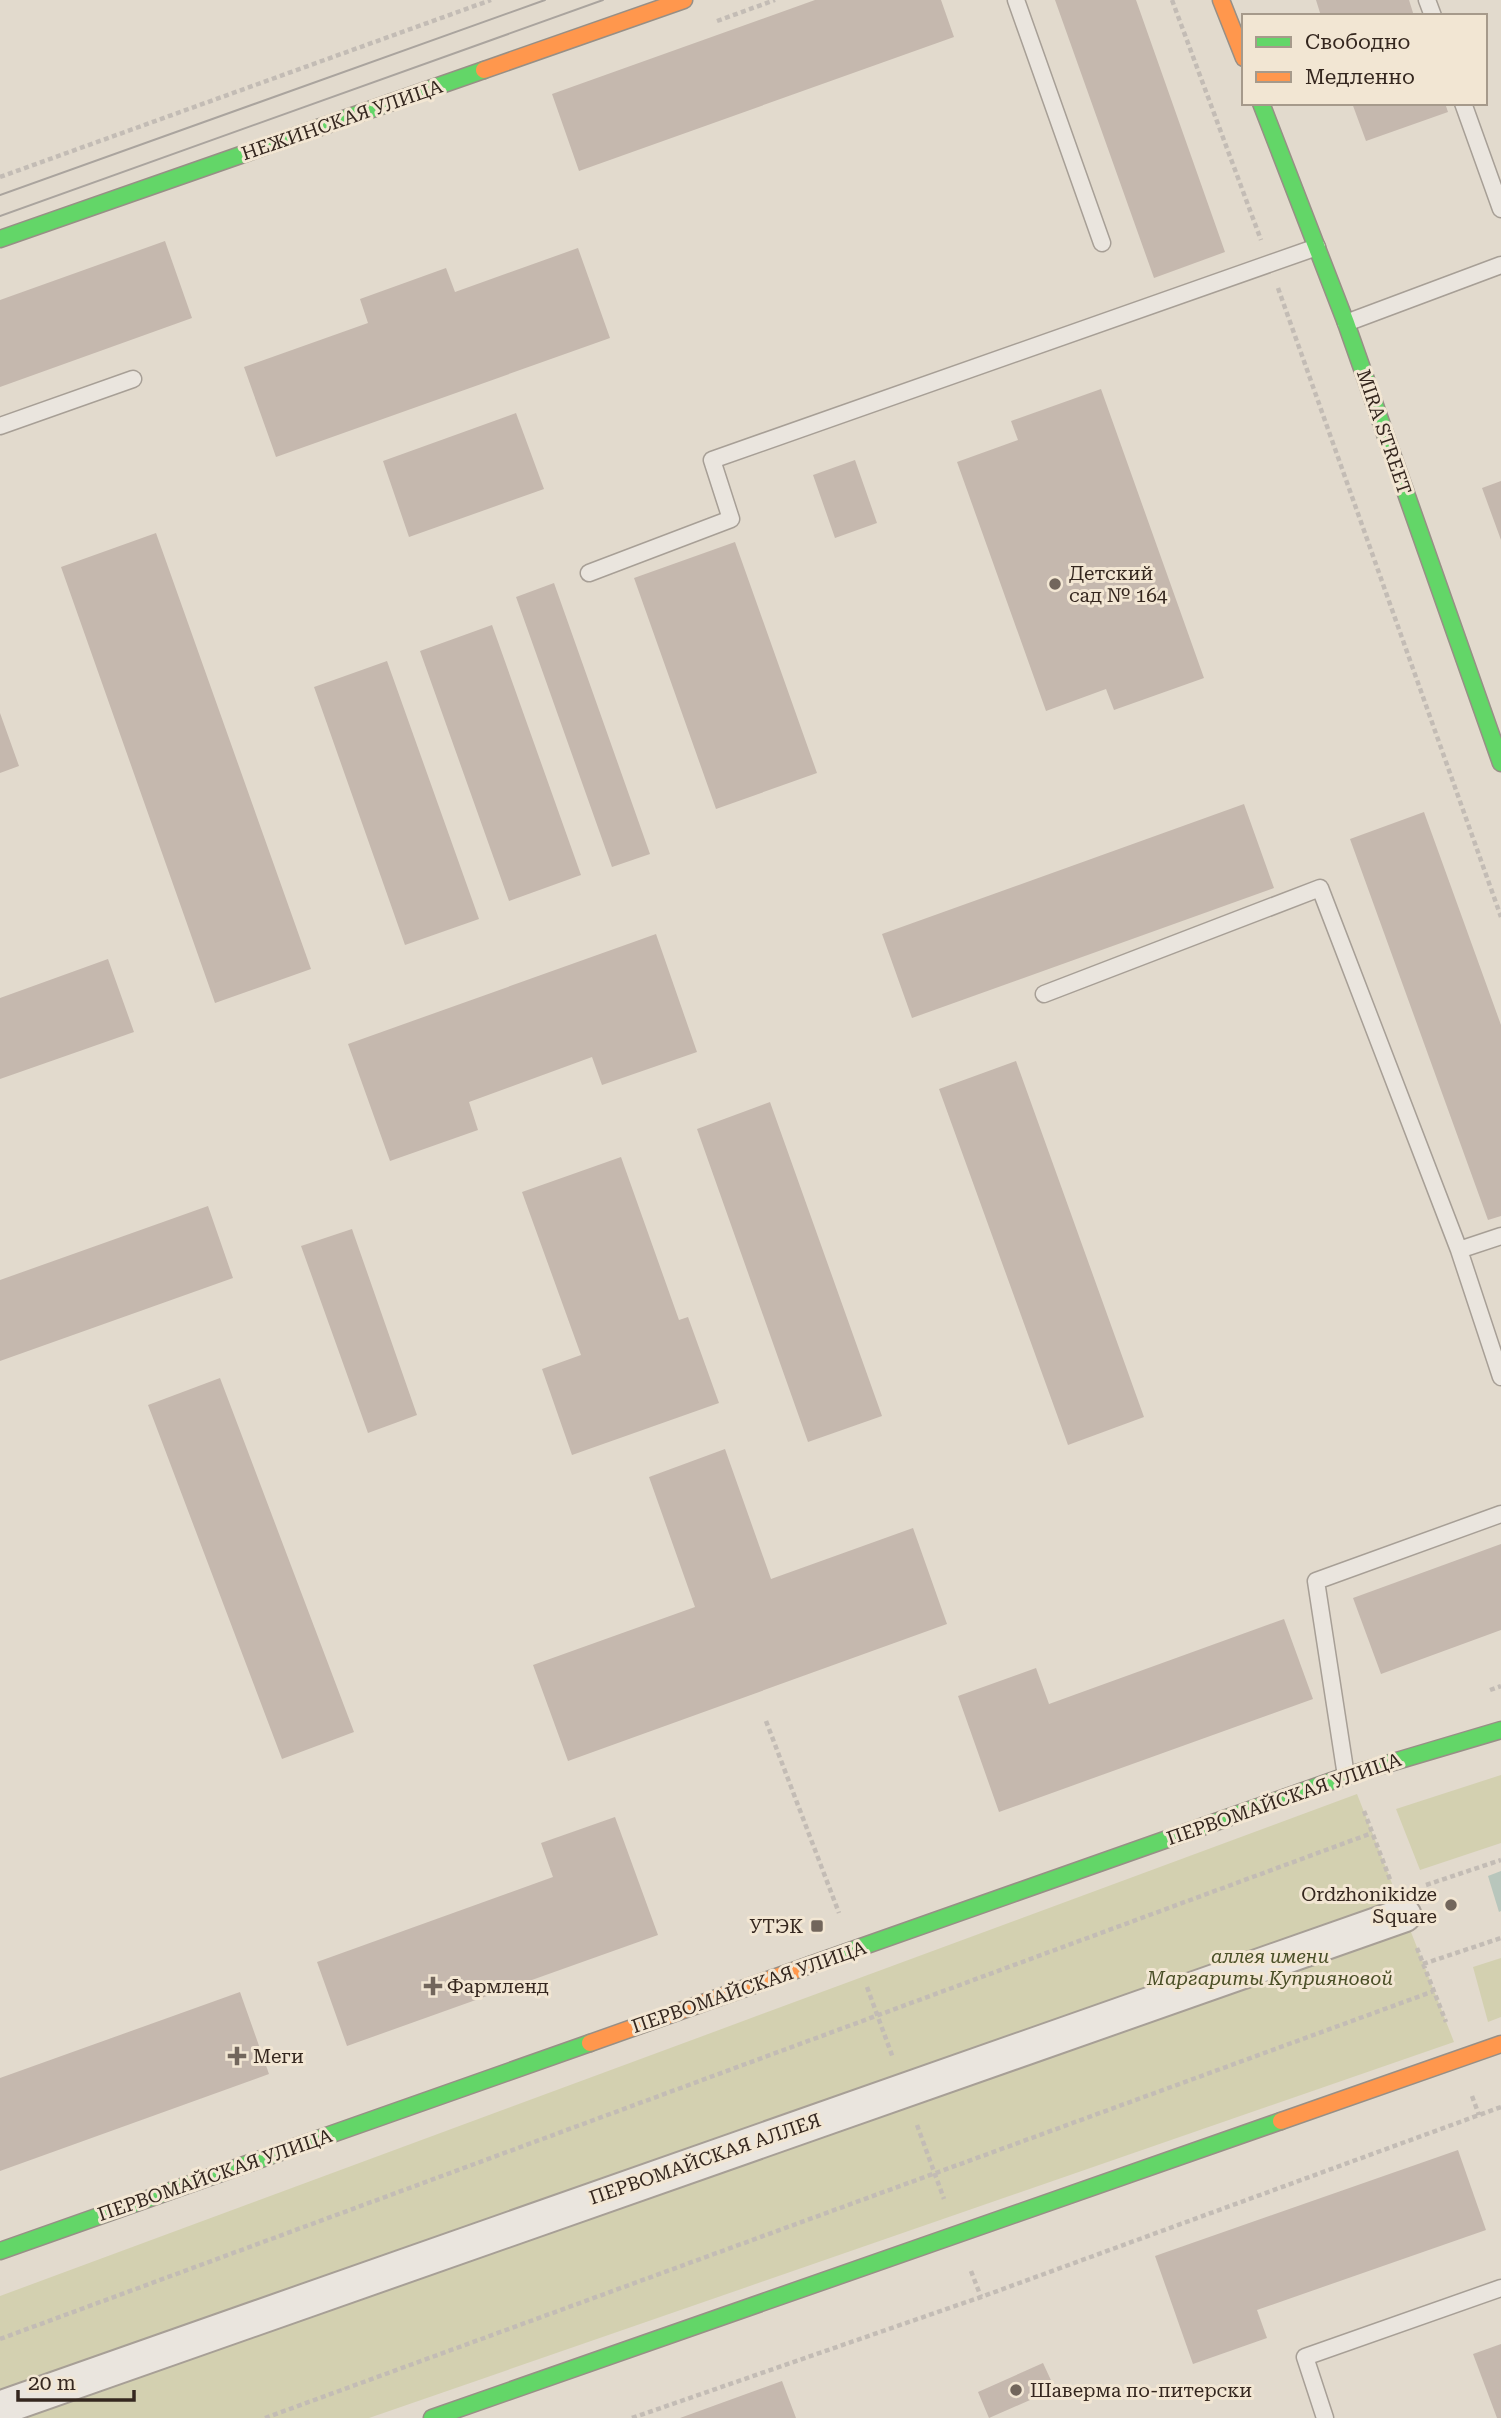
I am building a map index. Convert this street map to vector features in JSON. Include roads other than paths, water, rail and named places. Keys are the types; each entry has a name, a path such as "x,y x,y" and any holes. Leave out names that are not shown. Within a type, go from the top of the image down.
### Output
{"main road":[{"name":"НЕЖИНСКАЯ УЛИЦА","path":"0,239 684,0"},
{"path":"1221,0 1242,53"},
{"name":"MIRA STREET","path":"1262,105 1346,323 1501,763"},
{"name":"ПЕРВОМАЙСКАЯ УЛИЦА","path":"0,2251 1346,1776 1501,1730"},
{"path":"432,2418 1501,2044"}],"street":[{"name":"ПЕРВОМАЙСКАЯ АЛЛЕЯ","path":"6,2406 1404,1915"}],"lane":[{"path":"1016,0 1101,243"},
{"path":"1465,105 1501,209"},
{"path":"589,573 731,519 712,460 1317,247"},
{"path":"1346,323 1501,265"},
{"path":"0,426 133,379"},
{"path":"1044,994 1320,888 1460,1250 1501,1377"},
{"path":"1460,1250 1501,1236"},
{"path":"1346,1776 1316,1581 1501,1514"},
{"path":"1325,2418 1305,2357 1501,2288"}],"tram line":[{"path":"0,195 545,0"},
{"path":"0,216 603,0"}],"place":[{"name":"Детский сад № 164","path":"1055,584"},
{"name":"Ordzhonikidze Square","path":"1451,1905"},
{"name":"УТЭК","path":"817,1926"},
{"name":"Фармленд","path":"433,1986"},
{"name":"Меги","path":"237,2056"},
{"name":"Шаверма по-питерски","path":"1016,2390"}],"park label":[{"name":"аллея имени Маргариты Куприяновой","path":"1270,1967"}]}
